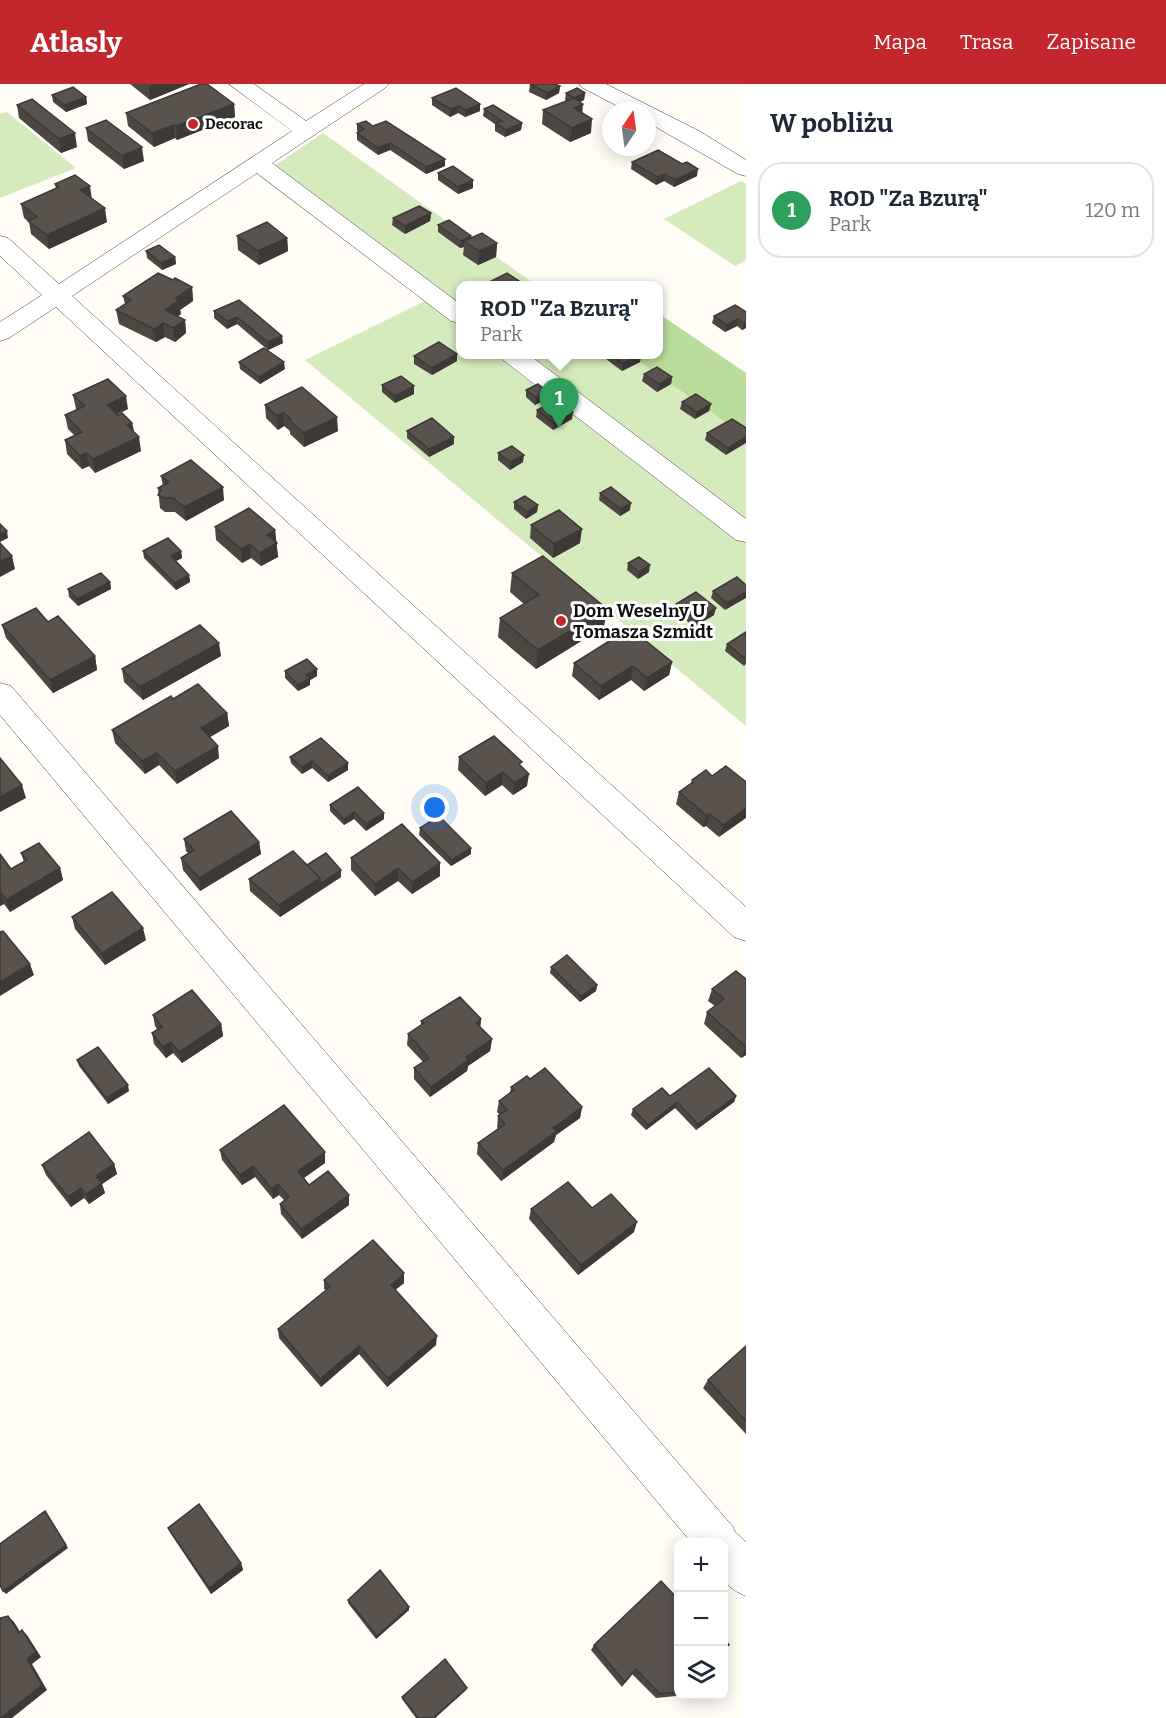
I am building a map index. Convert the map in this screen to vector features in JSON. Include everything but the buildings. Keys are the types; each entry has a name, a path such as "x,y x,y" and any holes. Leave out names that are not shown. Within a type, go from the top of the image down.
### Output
{"street":[{"path":"240,84 307,132"},
{"path":"0,333 378,84"},
{"path":"590,84 625,102"},
{"path":"656,118 746,169"},
{"path":"259,164 456,313"},
{"path":"0,243 746,927"},
{"path":"518,359 746,533"},
{"path":"0,694 715,1538"},
{"path":"728,1555 746,1575"}],"green space":[{"path":"7,112 76,168 0,198 0,114"},
{"path":"323,133 530,281 456,281 456,359 636,359 746,437 746,726 305,360 425,301 259,176"},
{"path":"741,181 746,184 746,260 735,266 664,219"},
{"path":"663,316 746,373 746,437 636,359 663,359"}],"place":[{"name":"Decorac","path":"193,124"},
{"name":"ROD \"Za Bzurą\"","path":"559,428"},
{"name":"Dom Weselny U Tomasza Szmidt","path":"561,621"}]}
